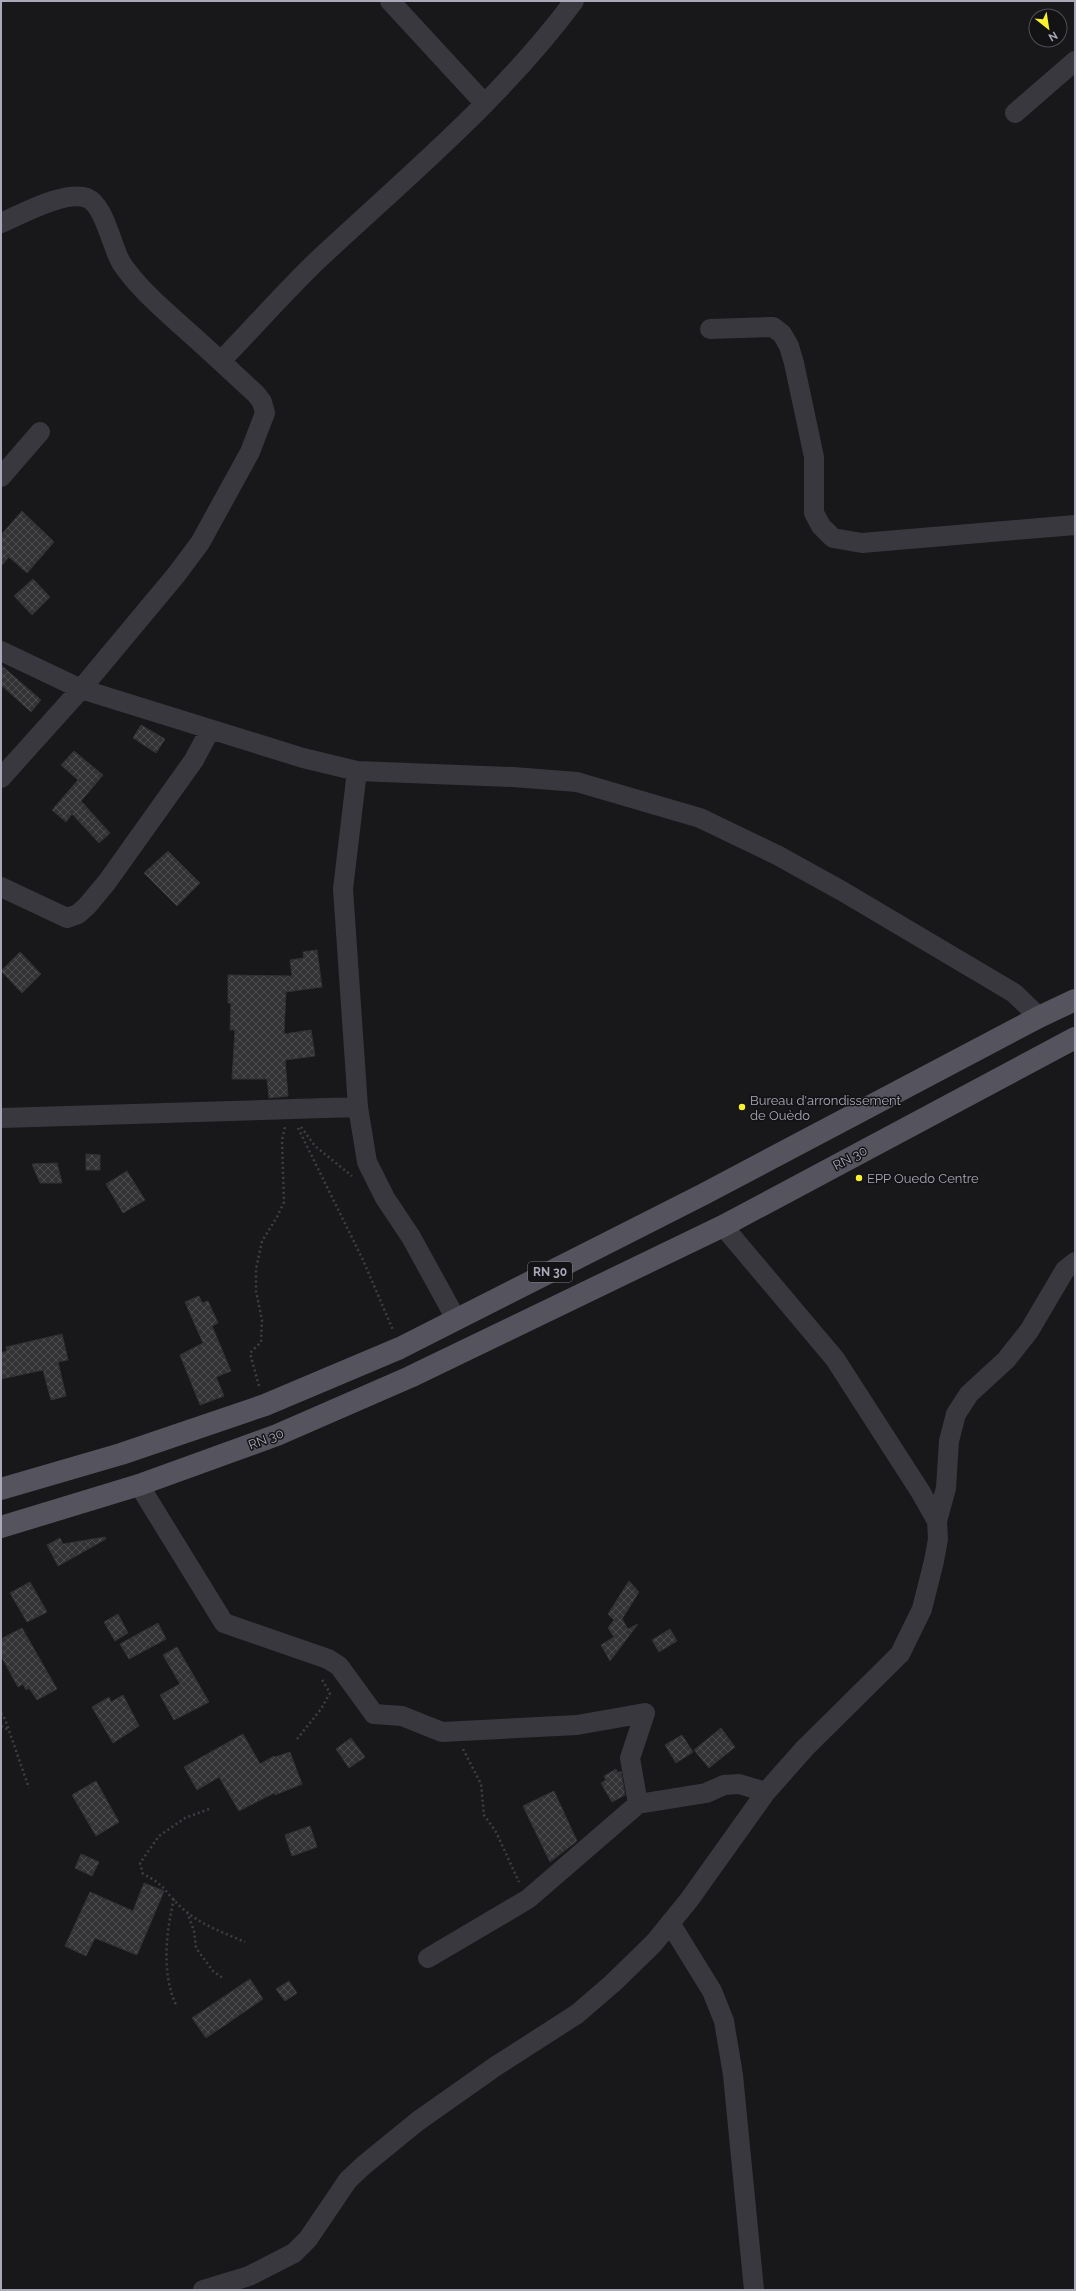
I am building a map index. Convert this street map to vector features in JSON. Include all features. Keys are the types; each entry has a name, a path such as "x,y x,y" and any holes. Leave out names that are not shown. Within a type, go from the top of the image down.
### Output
{"main road":[{"name":"RN 30","path":"1,1489 121,1454 265,1405 400,1348 702,1195 1039,1017 1075,1000"},
{"name":"RN 30","path":"1,1527 139,1485 278,1435 410,1377 723,1226 1075,1038"}],"street":[{"path":"390,1 485,104"},
{"path":"221,361 320,258 485,104 544,41 574,1"},
{"path":"1015,114 1075,61"},
{"path":"1,223 61,198 79,196 88,198 95,204 120,261 140,288 221,361 262,402 265,413 250,452 200,543 176,575 81,689 1,778"},
{"path":"710,329 773,327 782,334 789,346 794,363 814,457 814,513 821,526 833,538 862,543 1075,525"},
{"path":"1,477 40,432"},
{"path":"1,651 81,689 303,758 357,771 513,777 577,782 700,818 777,854 842,891 1014,993 1039,1017"},
{"path":"1,887 67,918 78,914 107,882 194,760 210,730"},
{"path":"357,771 343,889 358,1108 367,1162 385,1198 411,1237 456,1319"},
{"path":"1,1118 358,1108"},
{"path":"723,1226 835,1359 920,1491 937,1521"},
{"path":"203,2290 249,2276 294,2253 308,2239 348,2180 364,2165 418,2121 496,2066 577,2014 612,1983 654,1943 689,1900 766,1792 805,1748 900,1654 922,1609 938,1539 937,1521 946,1488 949,1442 956,1414 969,1394 1006,1360 1029,1331 1065,1270 1075,1262"},
{"path":"139,1485 224,1623 328,1659 339,1666 374,1714 402,1716 442,1732 455,1732 577,1725 645,1713 630,1758 638,1804"},
{"path":"428,1958 528,1899 638,1804 706,1793 724,1785 739,1784 766,1792"},
{"path":"670,1923 712,1991 724,2021 733,2075 754,2290"}],"path":[{"path":"289,1110 314,1146 358,1180"},
{"path":"289,1110 363,1260 400,1348"},
{"path":"265,1405 250,1353 261,1342 262,1320 256,1291 256,1269 262,1241 278,1217 284,1202 282,1140 289,1110"},
{"path":"297,1739 321,1709 330,1693 305,1652"},
{"path":"1,1713 9,1730 29,1788"},
{"path":"1,1726 9,1730"},
{"path":"455,1732 481,1784 484,1815 496,1832 528,1899"},
{"path":"209,1809 185,1818 159,1836 140,1863 143,1874 159,1882 187,1911 210,1927 245,1942"},
{"path":"174,1898 169,1918 167,1955 170,1992 177,2007"},
{"path":"187,1911 188,1921 194,1931 196,1948 212,1971 224,1979"}],"building":[{"path":"22,511 54,542 27,573 9,557 1,566 1,535"},
{"path":"33,579 50,597 32,615 14,596"},
{"path":"1,665 41,700 31,712 1,685"},
{"path":"141,725 165,739 156,753 133,738"},
{"path":"74,751 103,775 81,801 110,833 99,843 72,814 66,822 52,810 78,780 61,765"},
{"path":"168,851 200,883 177,906 144,873"},
{"path":"317,950 322,987 286,992 284,1034 311,1030 315,1056 285,1060 288,1096 269,1098 267,1079 232,1079 235,1030 230,1030 231,1003 228,1003 228,975 292,976 290,960 304,958 303,952"},
{"path":"20,952 41,974 22,993 1,971"},
{"path":"86,1154 100,1155 100,1170 86,1170"},
{"path":"57,1163 62,1183 40,1183 32,1164"},
{"path":"127,1171 145,1200 123,1213 106,1184"},
{"path":"199,1296 202,1303 208,1301 218,1323 212,1326 231,1371 216,1377 224,1396 200,1405 180,1355 203,1343 185,1302"},
{"path":"62,1334 68,1360 58,1362 66,1396 51,1400 43,1370 1,1379 1,1353 7,1351 6,1347"},
{"path":"105,1537 106,1539 58,1566 47,1545 60,1538 63,1544"},
{"path":"629,1581 639,1592 622,1619 628,1629 638,1624 610,1661 601,1645 614,1637 608,1628 614,1620 608,1614"},
{"path":"30,1582 47,1612 27,1622 10,1593"},
{"path":"118,1614 128,1633 115,1641 104,1622"},
{"path":"158,1623 166,1639 129,1659 120,1644"},
{"path":"22,1628 57,1689 37,1700 29,1688 26,1690 23,1684 18,1687 1,1656 1,1639"},
{"path":"670,1629 677,1641 659,1652 652,1640"},
{"path":"177,1647 209,1702 174,1720 160,1695 180,1684 163,1655"},
{"path":"123,1695 139,1726 113,1743 92,1707 109,1697 111,1702"},
{"path":"721,1728 735,1747 709,1768 694,1750"},
{"path":"243,1734 260,1764 274,1756 275,1757 290,1752 302,1784 275,1795 274,1793 239,1811 219,1777 197,1790 184,1767"},
{"path":"682,1735 693,1752 676,1763 665,1745"},
{"path":"351,1738 365,1757 349,1768 336,1749"},
{"path":"616,1769 618,1773 621,1771 625,1795 612,1802 601,1783 606,1780 604,1776"},
{"path":"96,1781 119,1822 96,1836 72,1795"},
{"path":"554,1791 577,1841 550,1862 523,1806"},
{"path":"310,1826 317,1847 292,1856 285,1835"},
{"path":"81,1854 99,1862 92,1876 75,1868"},
{"path":"144,1883 164,1891 137,1955 95,1938 86,1956 65,1946 90,1892 133,1911"},
{"path":"250,1979 263,1999 206,2038 192,2018"},
{"path":"289,1981 297,1993 285,2001 276,1989"}],"place":[{"name":"Bureau d'arrondissement de Ouèdo","path":"742,1107"},
{"name":"EPP Ouedo Centre","path":"859,1178"}]}
